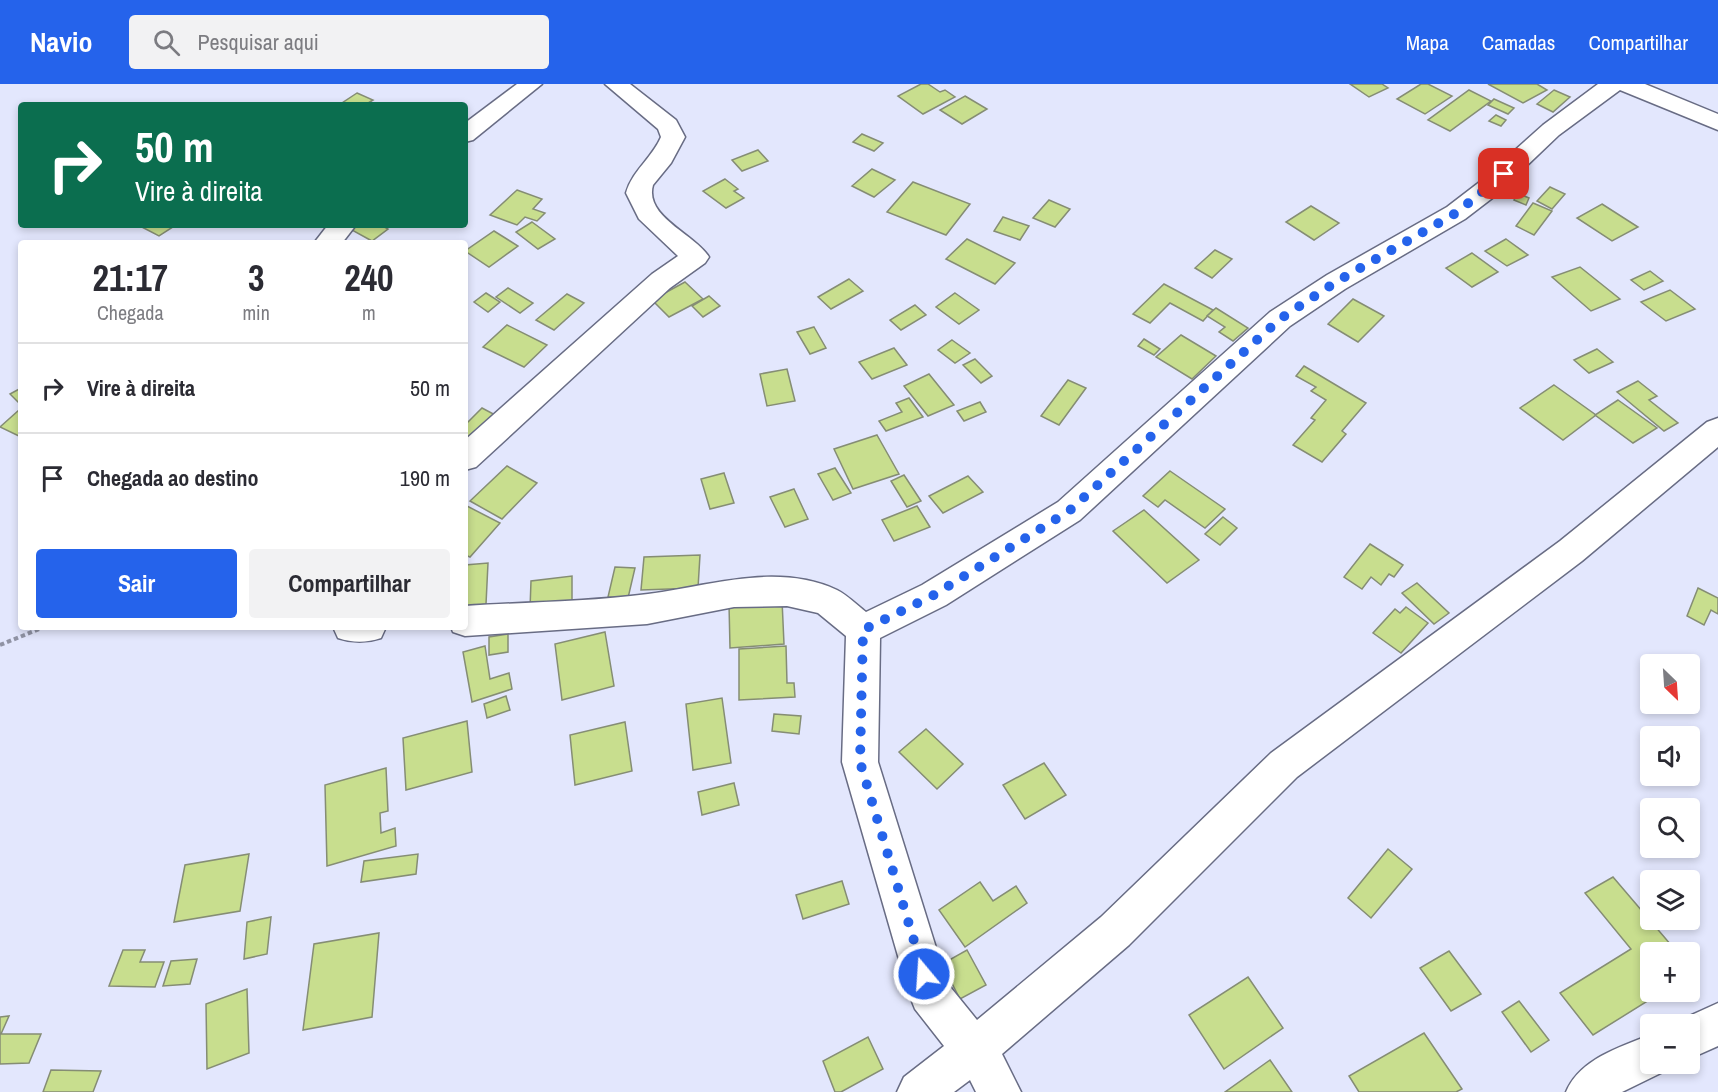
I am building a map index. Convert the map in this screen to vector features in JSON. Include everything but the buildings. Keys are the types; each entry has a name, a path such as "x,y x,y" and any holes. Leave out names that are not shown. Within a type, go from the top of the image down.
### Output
{"street":[{"path":"468,133 531,84"},
{"path":"468,455 662,281 696,257 642,208 637,194 640,184 666,155 673,137 668,125 616,84"},
{"path":"863,630 934,595 1069,511 1280,319 1336,282 1456,213 1486,190 1551,130 1613,84"},
{"path":"1625,84 1718,123"},
{"path":"1677,84 1681,107"},
{"path":"330,240 340,228"},
{"path":"919,1092 976,1048 1115,931 1284,765 1571,551 1718,430"},
{"path":"468,621 647,609 734,593 787,592 827,601 863,630"},
{"path":"863,630 860,762 930,994 958,1030 976,1048 999,1092"},
{"path":"1700,1032 1718,1023"},
{"path":"1588,1092 1600,1080 1640,1061"}],"path":[{"path":"0,645 37,630"}],"route":[{"path":"924,974 884,835 860,762 863,630 934,595 998,558 1069,511 1280,319 1336,282 1456,213 1504,174"}]}
